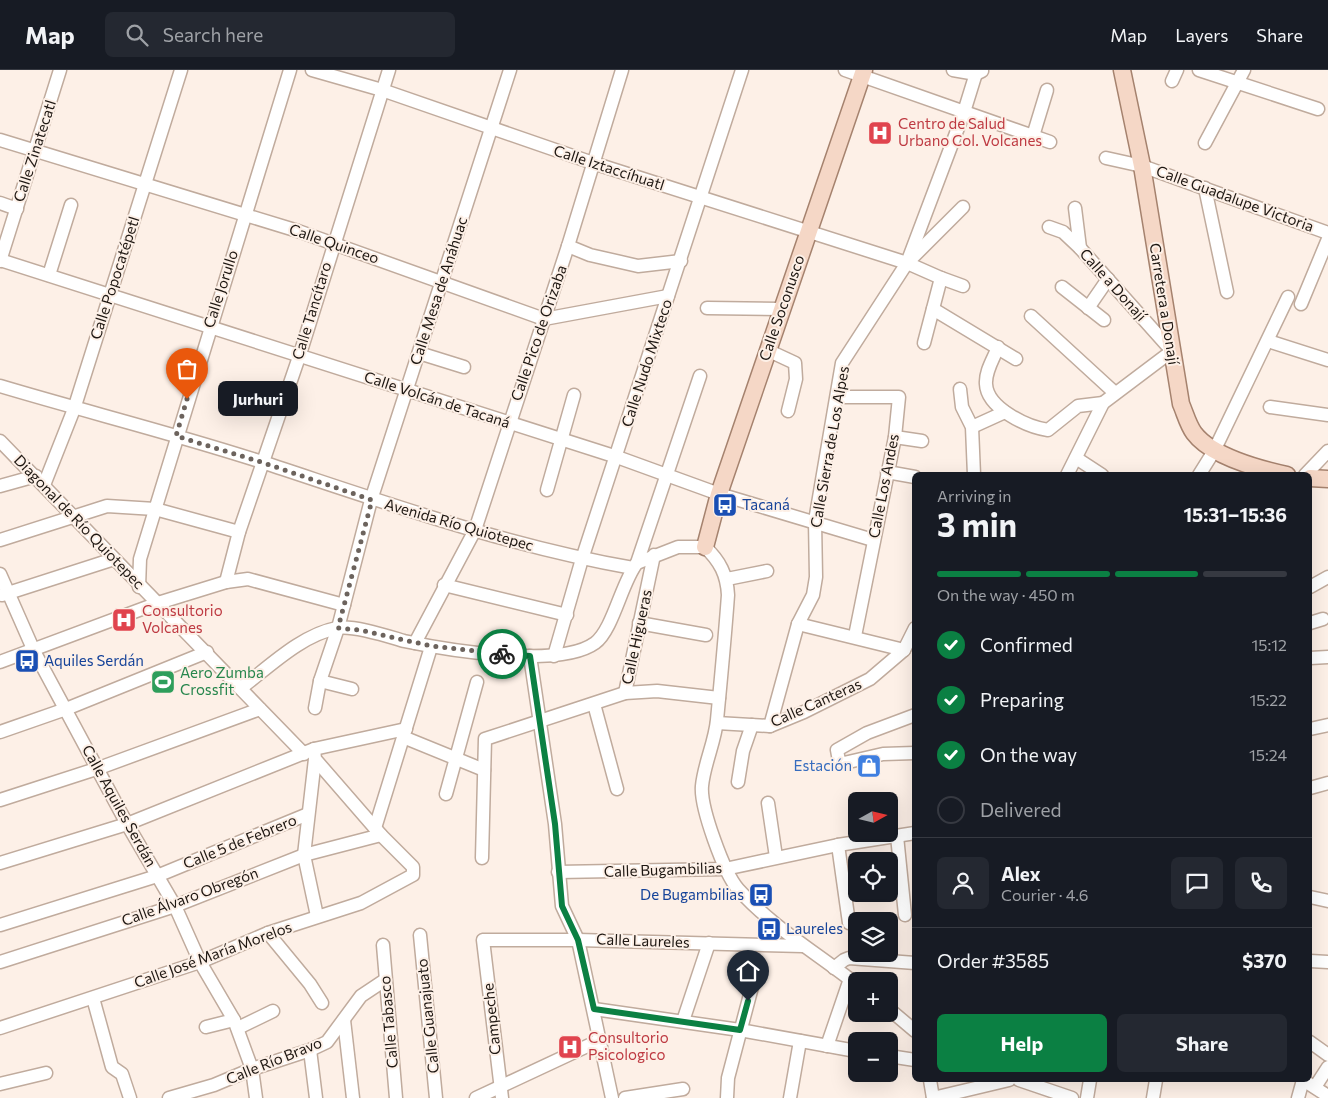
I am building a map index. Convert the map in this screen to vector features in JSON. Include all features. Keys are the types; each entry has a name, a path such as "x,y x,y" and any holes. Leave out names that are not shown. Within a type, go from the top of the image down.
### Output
{"main road":[{"name":"Carretera a Donají","path":"1122,70 1142,166 1182,404 1192,431 1214,451 1274,472"},
{"name":"Calle Soconusco","path":"705,547 719,494 767,350 863,73"},
{"path":"1312,478 1328,479"}],"street":[{"name":"Calle Zinatecatl","path":"0,260 60,70"},
{"name":"Calle Popocatépetl","path":"40,480 74,408 181,70"},
{"name":"Calle Jorullo","path":"140,587 140,559 210,325 290,70"},
{"name":"Calle Iztaccíhuatl","path":"312,70 382,90 490,129 593,163 908,262 963,286"},
{"name":"Calle Tancítaro","path":"226,582 239,532 261,462 300,354 333,243 389,70"},
{"name":"Calle Mesa de Anáhuac","path":"315,708 320,681 338,628 372,500 510,70"},
{"name":"Calle Pico de Orizaba","path":"415,643 444,585 475,530 508,424 568,246 622,70"},
{"name":"Calle Nudo Mixteco","path":"554,656 582,559 617,457 742,70"},
{"path":"845,70 863,73 964,112 1050,142"},
{"path":"953,70 980,71"},
{"path":"1199,70 1318,109"},
{"path":"1205,143 1244,70"},
{"name":"Calle Sierra de Los Alpes","path":"770,726 798,624 813,595 816,577 814,521 842,363 908,262 980,71"},
{"path":"1033,136 1047,90"},
{"name":"Calle Quinceo","path":"0,140 333,243 544,319 668,296"},
{"name":"Calle Guadalupe Victoria","path":"1106,158 1142,166 1328,233"},
{"path":"1205,188 1227,292"},
{"path":"0,203 16,209"},
{"path":"49,276 71,205"},
{"path":"908,262 963,207"},
{"path":"1075,208 1080,248"},
{"name":"Calle a Donají","path":"1049,227 1063,232 1080,248 1172,351"},
{"path":"1301,304 1328,239"},
{"path":"568,246 590,255 638,266 680,262"},
{"name":"Calle Volcán de Tacaná","path":"0,260 109,296 210,325 508,424 617,457 719,494 873,540"},
{"path":"924,343 941,278"},
{"path":"1088,308 1108,279"},
{"path":"1062,287 1104,320"},
{"path":"1201,472 1214,451 1288,298"},
{"path":"707,308 781,309"},
{"path":"933,310 1016,359"},
{"path":"1031,316 1115,393"},
{"path":"1268,341 1328,360"},
{"path":"998,347 986,382 987,392 1005,412 1033,428 1048,430 1078,406 1103,403"},
{"path":"767,350 795,363 796,379 788,412"},
{"path":"1069,472 1103,403 1172,351"},
{"path":"418,353 464,367"},
{"path":"241,688 307,640 338,628 360,630 431,646 530,656 554,656 578,651 596,643 616,608 635,565 700,376"},
{"name":"Avenida Río Quiotepec","path":"0,386 176,436 261,462 372,500 475,530 582,559 635,565"},
{"path":"960,389 962,407 972,427 974,472"},
{"path":"547,490 574,395"},
{"name":"Calle Los Andes","path":"837,397 899,397 895,438 855,636"},
{"path":"1270,407 1328,415"},
{"path":"972,427 1005,412"},
{"path":"895,438 922,441"},
{"name":"Diagonal de Río Quiotepec","path":"0,441 76,516 140,587 207,652 260,710 311,754 378,832 413,867"},
{"path":"1308,472 1328,451"},
{"path":"1076,458 1097,472"},
{"path":"887,472 912,476"},
{"path":"0,486 40,480"},
{"path":"0,540 106,506 155,509 239,532"},
{"path":"635,565 654,555 678,547 705,547 716,557 727,579 728,595 717,723 706,762 702,789 710,825 725,869 736,888 803,946 848,978"},
{"name":"Calle Higueras","path":"482,858 485,739 539,723 625,693 654,555"},
{"path":"4,594 114,559"},
{"path":"727,579 767,571"},
{"name":"Calle Aquiles Serdán","path":"0,574 4,594 99,768 127,824 175,906 200,962 238,1029 252,1069 256,1098"},
{"path":"1312,586 1328,577"},
{"path":"0,662 34,651 158,603 226,582 248,579 344,605"},
{"path":"444,585 567,616"},
{"path":"1312,622 1323,619"},
{"path":"639,623 706,635"},
{"path":"798,624 855,636 904,650 912,634"},
{"path":"378,832 431,646"},
{"name":"Calle Canteras","path":"717,723 770,726 870,679 904,650"},
{"path":"0,732 66,709 207,652"},
{"path":"530,656 555,824 562,906 578,940 594,1009 598,1041 612,1098"},
{"path":"1312,658 1328,657"},
{"path":"320,681 352,689"},
{"path":"446,794 457,760 477,682"},
{"path":"625,693 657,691 719,698"},
{"path":"594,704 616,789"},
{"path":"0,800 99,768 260,710"},
{"path":"912,716 895,721 845,743 837,750 839,761 844,763 883,754 912,753"},
{"path":"738,782 743,751 752,725"},
{"path":"1312,729 1328,725"},
{"path":"0,863 127,824 311,754 405,733 457,760 484,770"},
{"path":"311,754 304,854 317,916"},
{"path":"1312,787 1328,782"},
{"path":"768,803 776,857"},
{"name":"Calle 5 de Febrero","path":"0,925 157,876 308,814"},
{"name":"Calle Álvaro Obregón","path":"0,962 175,906 304,854 378,832"},
{"name":"Calle Bugambilias","path":"898,836 912,834"},
{"name":"Calle Bugambilias","path":"558,872 725,869 776,857 858,842"},
{"path":"898,842 905,916"},
{"path":"838,845 848,916"},
{"name":"Calle José María Morelos","path":"0,1028 200,962 268,933 361,902 413,875 413,867"},
{"path":"1312,897 1328,901"},
{"path":"268,933 310,984 322,1003"},
{"name":"Calle Guanajuato","path":"420,935 436,1098"},
{"name":"Calle Laureles","path":"483,940 578,940 803,946"},
{"name":"Campeche","path":"483,940 501,1092"},
{"path":"683,1021 709,943"},
{"name":"Calle Tabasco","path":"383,946 396,1098"},
{"path":"834,968 849,958 912,962"},
{"path":"1312,961 1328,962"},
{"name":"Calle Río Bravo","path":"169,1098 214,1085 252,1069 310,1050 326,1042 361,996 385,980"},
{"path":"728,1098 728,1078 752,987"},
{"path":"827,1046 848,994"},
{"path":"93,998 130,1098"},
{"path":"594,1009 683,1021 848,1049"},
{"path":"206,1028 238,1029 273,1011"},
{"path":"898,1016 912,1028"},
{"path":"344,1020 353,1098"},
{"path":"476,1098 501,1092 598,1041"},
{"path":"790,1098 800,1041"},
{"path":"1312,1043 1328,1055"},
{"path":"310,1050 316,1098"},
{"path":"898,1057 912,1060"},
{"path":"1316,1088 1328,1067"},
{"path":"0,1084 46,1073"},
{"path":"930,1082 933,1098 1001,1082"},
{"path":"1025,1082 1072,1098"},
{"path":"1086,1098 1090,1082"},
{"path":"1153,1098 1156,1082"},
{"path":"1298,1098 1302,1082"},
{"path":"1306,1082 1328,1096"},
{"path":"214,1085 216,1098"},
{"path":"625,1098 683,1089"}],"way so far":[{"path":"187,399 176,436 261,462 372,500 338,628 360,630 467,652 502,654"}],"place":[{"name":"Centro de Salud Urbano Col. Volcanes","path":"880,133"},
{"name":"Jurhuri","path":"187,399"},
{"name":"Tacaná","path":"725,505"},
{"name":"Consultorio Volcanes","path":"124,620"},
{"name":"Aquiles Serdán","path":"27,661"},
{"name":"Aero Zumba Crossfit","path":"163,682"},
{"name":"Estación","path":"869,766"},
{"name":"De Bugambilias","path":"761,895"},
{"name":"Laureles","path":"769,929"},
{"name":"Consultorio Psicologico","path":"570,1047"}],"route":[{"path":"502,654 530,656 555,824 562,906 578,940 594,1009 740,1030 748,1001"}]}
